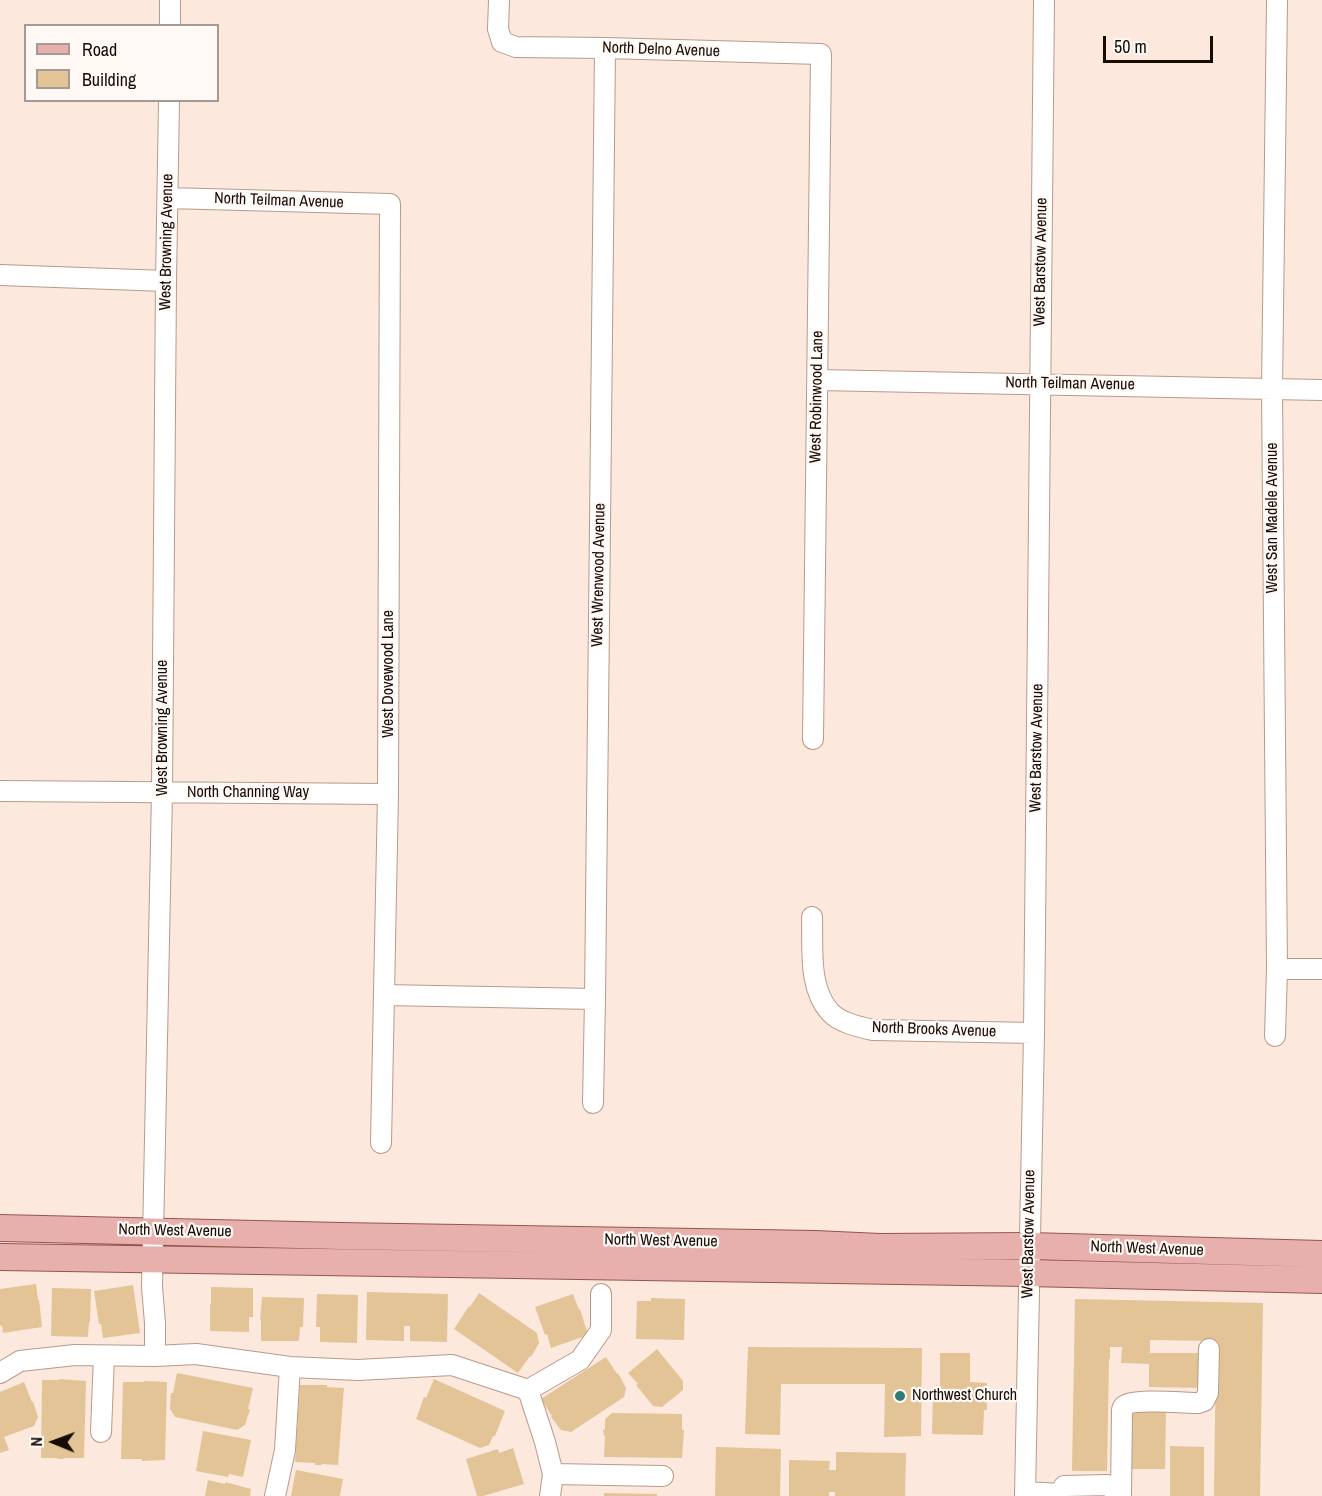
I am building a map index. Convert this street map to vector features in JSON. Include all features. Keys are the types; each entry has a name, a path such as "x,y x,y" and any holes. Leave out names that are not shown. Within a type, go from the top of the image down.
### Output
{"main road":[{"name":"North West Avenue","path":"0,1228 880,1246 1029,1246 1322,1254"},
{"name":"North West Avenue","path":"0,1257 1028,1273 1322,1280"}],"street":[{"path":"170,0 170,24"},
{"name":"North Delno Avenue","path":"499,0 498,29 502,42 516,48 821,54"},
{"name":"West Barstow Avenue","path":"1025,1494 1034,1033 1044,0"},
{"name":"West San Madele Avenue","path":"1275,1036 1277,969 1272,389 1277,0"},
{"name":"West Wrenwood Avenue","path":"593,1102 604,48"},
{"name":"West Robinwood Lane","path":"813,739 821,54"},
{"name":"West Browning Avenue","path":"155,1356 152,1287 162,792 169,102"},
{"name":"North Teilman Avenue","path":"168,198 390,204"},
{"name":"West Dovewood Lane","path":"381,1143 388,794 390,204"},
{"path":"0,275 166,281"},
{"name":"North Teilman Avenue","path":"818,380 1322,390"},
{"name":"North Channing Way","path":"0,791 388,794"},
{"name":"North Brooks Avenue","path":"812,917 813,972 819,995 831,1014 852,1025 873,1030 1034,1033"},
{"path":"1277,969 1322,969"},
{"path":"384,995 595,999"},
{"path":"0,1373 20,1360 75,1355 196,1354 290,1367 358,1370 452,1365 528,1389 580,1360 601,1330 601,1294"},
{"path":"1121,1496 1123,1407 1140,1401 1198,1403 1204,1401 1208,1393 1209,1349"},
{"path":"101,1432 104,1356"},
{"path":"275,1496 285,1450 290,1367"},
{"path":"528,1389 554,1474 550,1496"},
{"path":"554,1474 663,1476"},
{"path":"1025,1494 1062,1495 1064,1486 1108,1485 1121,1496"}],"building":[{"path":"36,1284 42,1327 3,1333 2,1325 0,1326 0,1289"},
{"path":"133,1285 140,1333 103,1338 94,1291"},
{"path":"211,1287 253,1288 253,1317 249,1317 249,1332 210,1331"},
{"path":"52,1288 91,1289 88,1337 51,1336"},
{"path":"367,1292 448,1294 447,1342 410,1341 410,1326 404,1326 404,1341 366,1340"},
{"path":"479,1293 537,1333 539,1343 518,1373 454,1329"},
{"path":"317,1294 358,1295 357,1343 320,1342 320,1327 316,1327"},
{"path":"573,1294 588,1335 551,1348 535,1307"},
{"path":"262,1297 304,1298 303,1327 300,1327 299,1341 261,1341"},
{"path":"651,1298 685,1299 684,1340 636,1339 637,1301 651,1301"},
{"path":"1075,1299 1263,1303 1260,1496 1214,1496 1216,1341 1150,1340 1150,1353 1202,1353 1202,1388 1149,1387 1149,1364 1121,1363 1122,1347 1110,1347 1107,1471 1072,1471"},
{"path":"748,1347 922,1348 921,1436 884,1437 885,1384 781,1384 780,1435 745,1434"},
{"path":"657,1349 683,1381 683,1390 662,1407 653,1406 628,1373"},
{"path":"940,1353 970,1353 970,1382 987,1383 987,1410 984,1410 983,1435 932,1434 933,1393 935,1393 936,1385 940,1386"},
{"path":"606,1357 626,1388 624,1397 571,1432 561,1430 541,1399"},
{"path":"177,1373 253,1388 245,1425 237,1430 175,1417 170,1409 171,1393 173,1393"},
{"path":"434,1379 505,1411 489,1445 480,1448 416,1419"},
{"path":"42,1380 86,1381 84,1458 41,1458"},
{"path":"24,1382 38,1417 34,1426 4,1437 9,1450 0,1453 0,1392"},
{"path":"123,1382 167,1382 165,1460 121,1459"},
{"path":"300,1385 327,1385 327,1387 344,1388 338,1465 295,1462"},
{"path":"1132,1409 1166,1409 1165,1469 1131,1469"},
{"path":"612,1413 682,1414 682,1430 684,1430 682,1458 604,1457 603,1429 605,1430 605,1419"},
{"path":"203,1431 251,1440 243,1477 229,1474 228,1477 196,1471"},
{"path":"1170,1446 1204,1447 1204,1496 1170,1496"},
{"path":"716,1447 781,1449 780,1496 715,1496"},
{"path":"513,1448 524,1484 477,1496 466,1459 498,1449 499,1453"},
{"path":"836,1452 906,1453 905,1496 835,1496 835,1492 829,1492 829,1496 789,1496 789,1460 830,1461 829,1470 836,1470"},
{"path":"296,1470 343,1479 340,1496 291,1496"},
{"path":"208,1480 251,1489 250,1496 205,1496"},
{"path":"604,1493 657,1494 657,1496 604,1496"}],"place":[{"name":"Northwest Church","path":"900,1396"}]}
